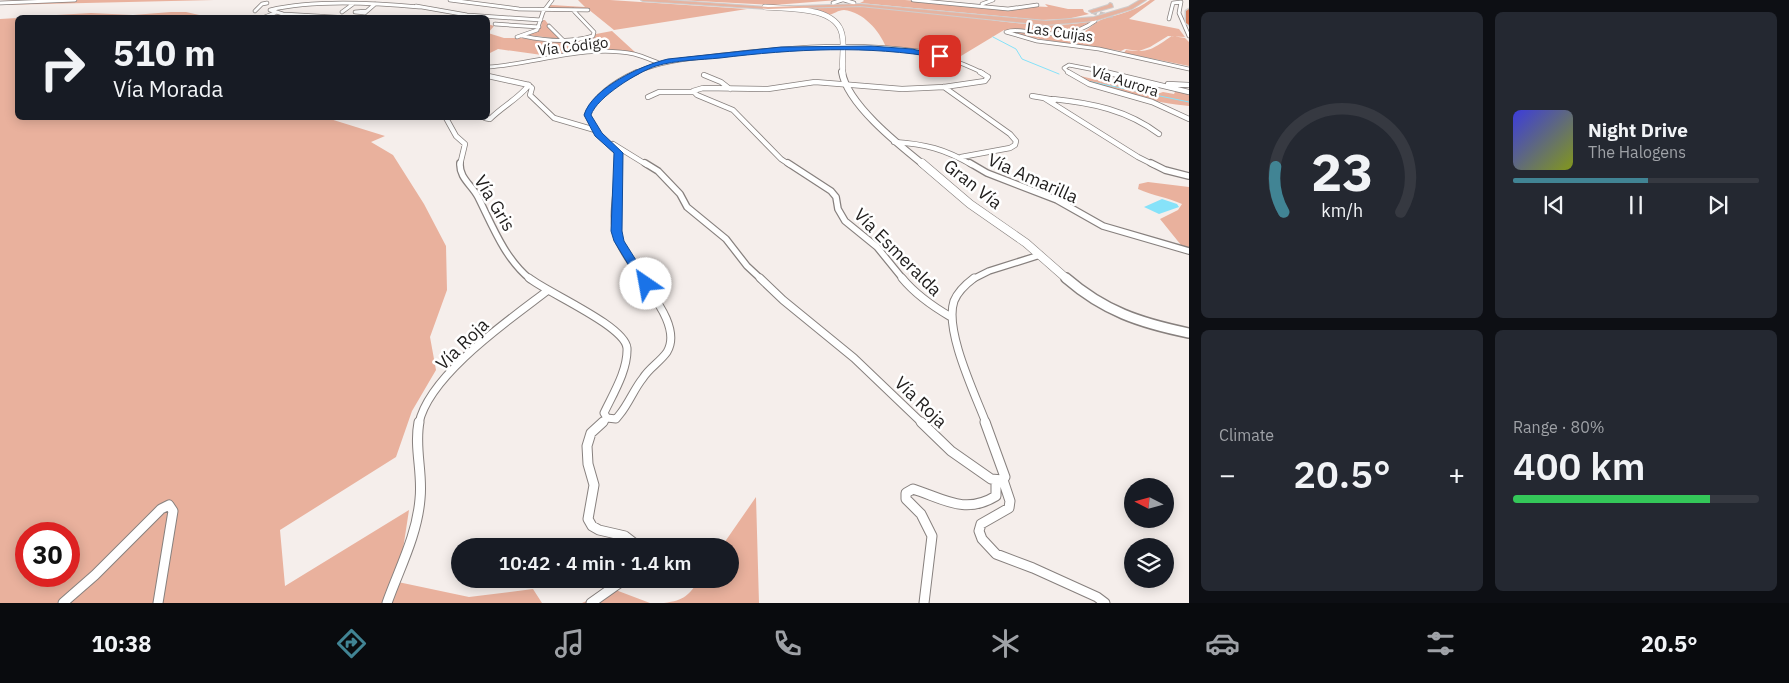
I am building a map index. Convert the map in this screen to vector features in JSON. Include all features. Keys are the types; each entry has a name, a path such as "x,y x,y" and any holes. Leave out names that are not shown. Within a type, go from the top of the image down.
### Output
{"highway":[{"path":"1189,11 1189,23"}],"main road":[{"path":"643,0 767,8 801,8 844,1 1031,20 1072,20 1094,16 1111,6 1110,4"},
{"path":"668,0 767,8 801,8 844,1"},
{"path":"1094,16 1089,12 1115,13 1136,0"},
{"path":"815,6 866,5 1046,23 1086,21 1115,13 1144,0"},
{"name":"Gran Vía","path":"801,8 834,20 842,30 842,74 847,85 868,114 894,142 932,171 966,201 1040,255 1088,296 1106,307 1139,321 1189,332"}],"street":[{"path":"0,4 75,0"},
{"path":"450,0 485,5 588,10"},
{"path":"517,37 523,36 539,27 545,9 552,0"},
{"path":"913,0 1008,9 1040,6"},
{"path":"968,4 993,0"},
{"path":"260,6 274,7 284,3 340,1 375,4 403,2 408,5"},
{"path":"305,8 316,2"},
{"path":"1169,19 1173,3 1180,2 1178,8 1180,16 1189,36"},
{"path":"255,11 267,3"},
{"path":"342,12 351,3"},
{"path":"396,3 454,15"},
{"path":"390,12 396,3"},
{"path":"368,11 375,4"},
{"path":"274,7 270,11 301,15"},
{"path":"411,13 418,7"},
{"path":"523,36 563,40 589,38 594,34 573,10"},
{"path":"315,15 321,11"},
{"path":"270,15 276,13"},
{"name":"Las Cuijas","path":"1094,16 1082,31 1070,34 1014,30 1006,32 1010,35 1037,41 1099,49 1188,69"},
{"path":"490,17 541,20"},
{"path":"495,24 539,27"},
{"path":"549,26 563,40"},
{"path":"594,130 588,118 588,112 600,97 617,83 650,66 660,63 781,49 842,47"},
{"name":"Vía Esmeralda","path":"693,92 696,89 703,88 768,89 815,82 895,89 944,87 985,81 988,78 983,73 956,60 929,53 842,47"},
{"name":"Vía Código","path":"490,67 512,66 600,52 630,53 660,63"},
{"name":"Vía Aurora","path":"1189,92 1076,66 1066,66 1064,68 1074,76 1090,84 1156,104 1189,119"},
{"path":"704,75 721,82 730,89"},
{"path":"490,76 529,85 532,88 530,95 550,116 594,130"},
{"path":"1150,83 1189,86"},
{"path":"490,119 503,106 523,93 529,85"},
{"path":"1162,86 1189,86"},
{"path":"944,87 1010,134 1016,141 1014,146 1010,148 962,157"},
{"name":"Vía Esmeralda","path":"648,97 659,92 693,92 733,110 781,159 831,191 836,197 838,209 845,221 877,247 912,291 931,306 951,317"},
{"name":"Vía Aurora","path":"1032,96 1088,103 1115,109 1139,120 1159,134"},
{"path":"1052,100 1144,160 1166,170 1189,176"},
{"name":"Vía Gris","path":"446,120 456,136 465,144 465,152 460,168 466,184 477,195 509,256 526,277 547,291"},
{"name":"Vía Roja","path":"594,130 609,142 658,171 680,194 688,207 726,239 747,266 783,300 854,358 951,451 977,470 999,481"},
{"path":"609,142 619,155 616,221 619,241 659,307 671,331 672,339 663,357 644,375 623,412 616,419 607,418 591,433 587,446 588,464 594,485 588,519 592,526 599,530 628,538"},
{"name":"Vía Amarilla","path":"894,142 931,147 962,157 987,173 1049,196 1104,226 1189,251"},
{"path":"999,481 1005,478 955,338 951,317 955,298 961,287 970,280 983,273 1040,255"},
{"path":"547,291 605,323 624,339 627,347 627,359 604,413 607,418"},
{"name":"Vía Roja","path":"387,603 416,524 420,501 417,436 420,419 428,402 457,365 547,291"},
{"path":"924,603 932,536 921,514 906,499 906,493 913,489 958,505 977,506 987,503 996,496 999,481"},
{"path":"999,481 1010,501 1009,508 981,524 980,535 988,547 996,554 1033,568 1097,597 1105,603"},
{"path":"63,603 95,575 161,509 170,505 173,511 158,603"},
{"path":"591,603 612,588"}],"shaded area":[{"path":"214,0 0,5 0,1"},
{"path":"578,0 610,0 747,9 614,30 588,9 547,9 551,5 585,7"},
{"path":"678,0 838,0 774,5"},
{"path":"863,0 905,0 1009,10 1029,6 1048,7 1045,4 1068,9 1083,9 1084,12 1089,14 1067,19 1041,20 860,3"},
{"path":"1150,0 1155,0 1129,19 1179,29 1185,37 1168,36 1150,47 1139,51 1125,49 1121,51 1013,35 1009,31 1073,36 1083,33 1100,20 1133,10"},
{"path":"855,6 929,12 1016,23 1055,25 1093,21 1075,32 1045,33 1004,30 956,59 886,47 875,28 864,18 851,11 842,10 826,15 803,8"},
{"path":"186,12 199,15 133,15"},
{"path":"91,13 133,15 56,15"},
{"path":"15,18 15,120 333,120 385,136 371,142 393,155 424,204 446,246 447,290 430,337 436,370 412,411 396,457 280,530 285,586 409,510 398,582 469,597 533,589 542,603 0,603 0,19"},
{"path":"542,20 545,20 549,25 548,27 560,39 527,35 541,27"},
{"path":"612,31 636,53 596,51 563,55 542,55 498,49 490,53 490,34 504,38 521,38 549,42 585,40 596,34"},
{"path":"1172,36 1185,38 1189,42 1189,66 1124,53 1126,50 1140,51 1150,49"},
{"path":"1076,75 1157,94 1163,92 1174,94 1176,90 1189,93 1189,106 1131,95 1101,86"},
{"path":"1148,182 1189,187 1189,248 1181,245 1160,219 1178,210 1182,204 1138,189 1139,184"},
{"path":"756,497 759,603 664,603 681,599 693,588 739,588 739,538 728,538"},
{"path":"613,589 650,603 582,603"}],"water":[{"path":"1162,199 1177,204 1179,207 1159,214 1144,207"}],"waterway":[{"path":"993,37 1016,49 1022,59 1059,74"},
{"path":"1087,81 1189,102"}],"tunnel":[{"path":"1092,11 1103,15 1113,15"}],"route":[{"path":"646,284 619,241 616,231 618,153 609,142 594,130 588,115 589,110 600,97 617,83 643,69 668,61 781,49 871,48 912,51 940,56"}]}
